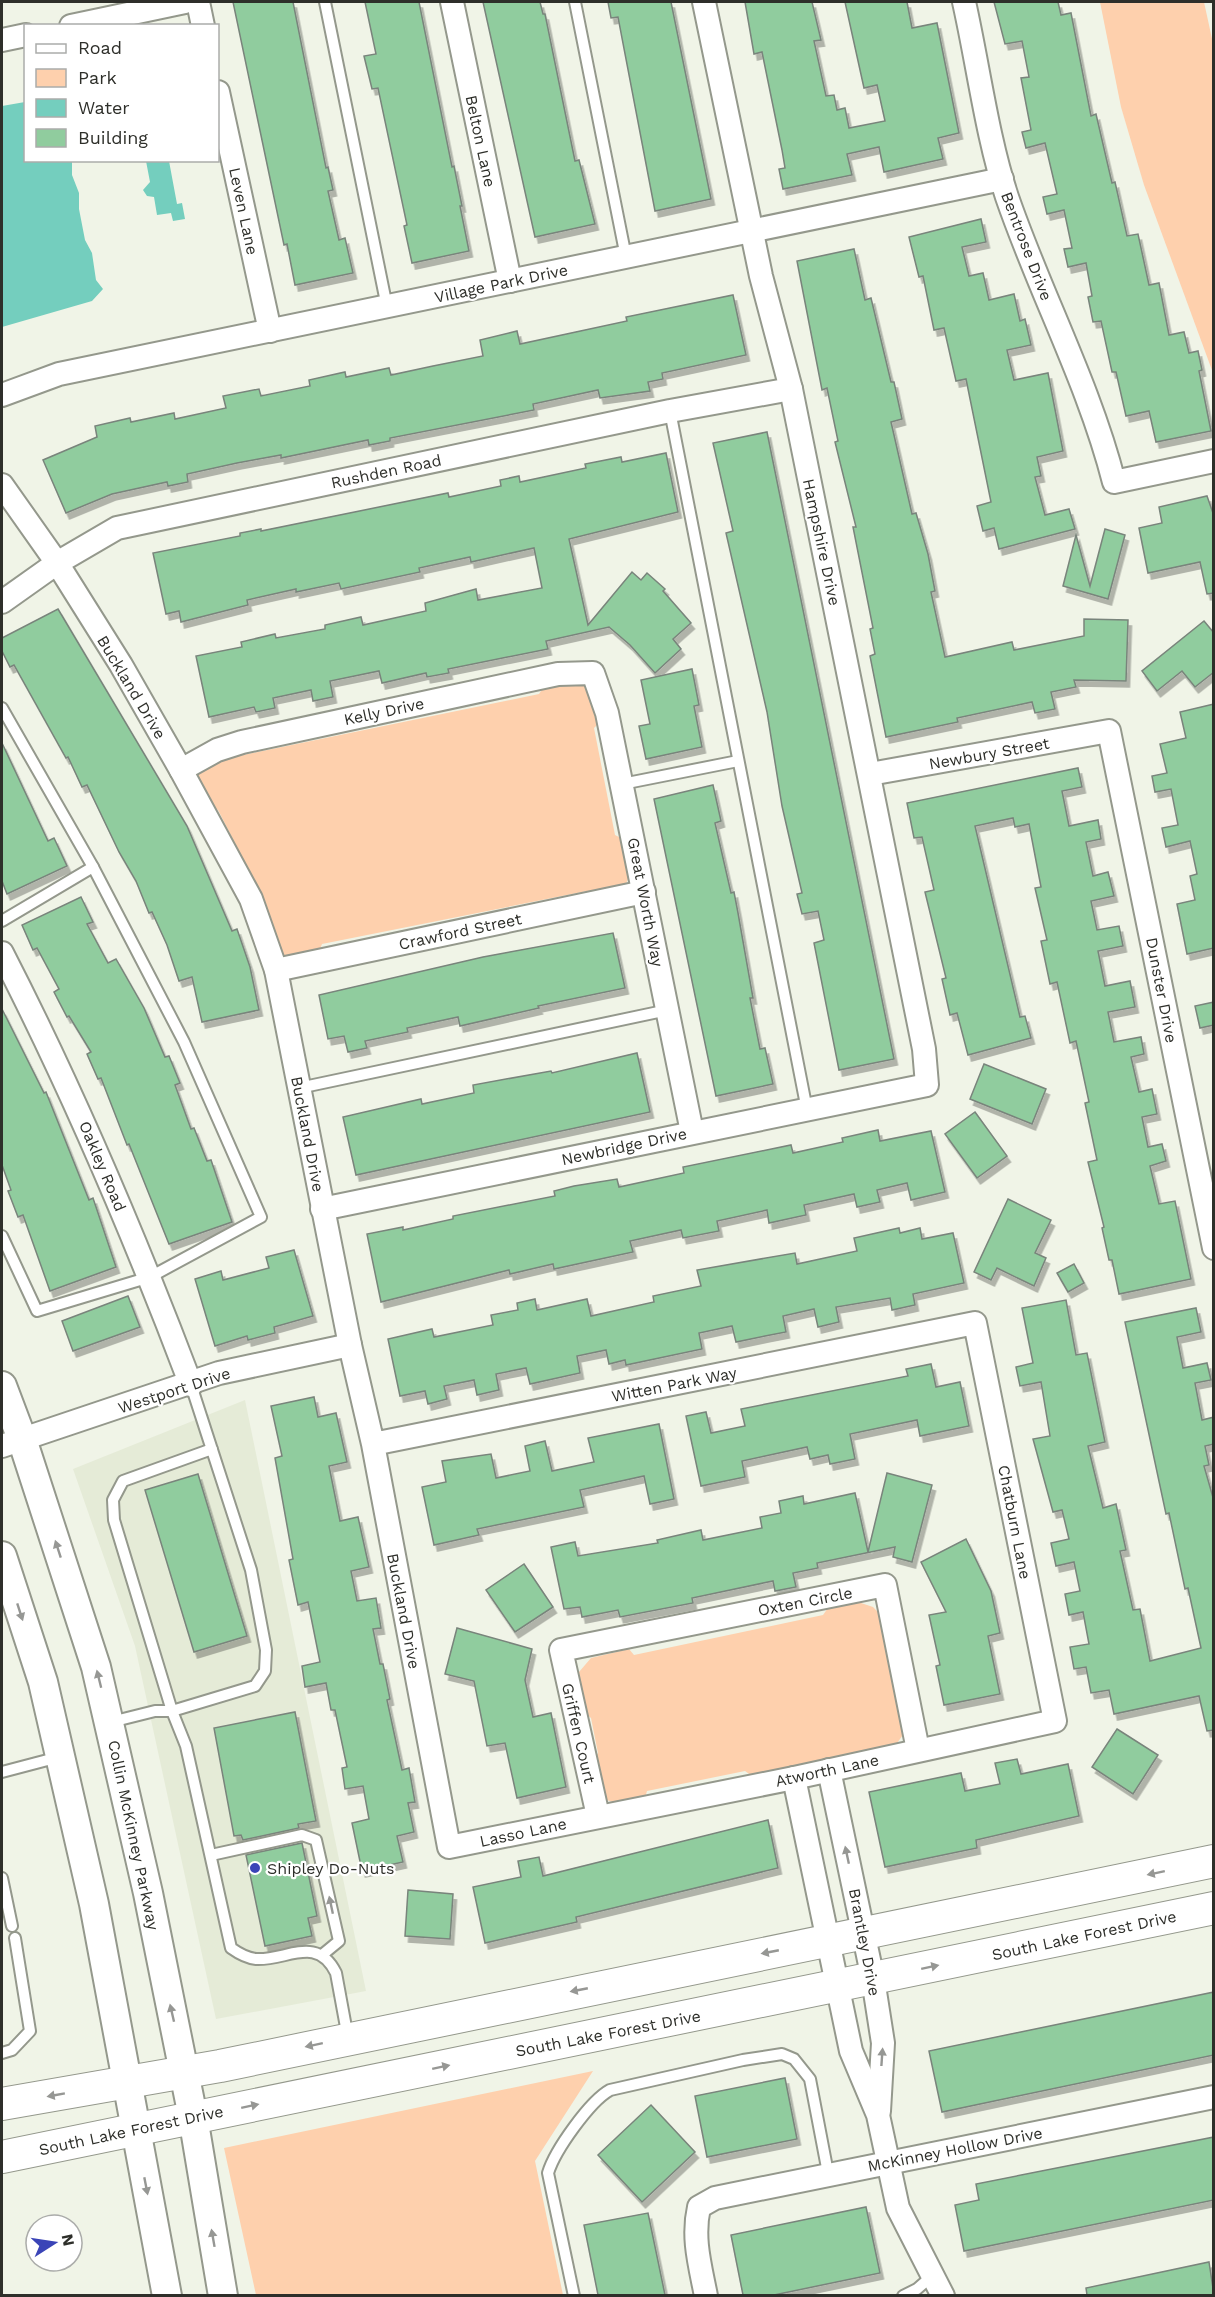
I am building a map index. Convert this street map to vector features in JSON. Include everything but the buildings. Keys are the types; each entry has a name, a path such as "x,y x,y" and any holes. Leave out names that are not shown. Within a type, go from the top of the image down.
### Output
{"main road":[{"path":"2,2104 348,2038 1214,1861"},
{"name":"South Lake Forest Drive","path":"2,2157 1214,1908"}],"street":[{"path":"80,24 185,2"},
{"path":"198,2 203,24"},
{"name":"Belton Lane","path":"452,2 510,281"},
{"name":"Hampshire Drive","path":"704,2 769,310 791,389 924,1049 927,1085"},
{"name":"Bentrose Drive","path":"964,2 1002,179 1027,252 1101,431 1114,482 1214,461"},
{"path":"2,40 24,35"},
{"name":"Leven Lane","path":"219,97 270,331"},
{"name":"Village Park Drive","path":"2,395 59,374 1002,179"},
{"name":"Rushden Road","path":"2,602 57,563 117,528 670,411 791,389"},
{"name":"Buckland Drive","path":"2,485 57,563 181,770 251,899 276,970 322,1209 373,1444 449,1847"},
{"name":"Kelly Drive","path":"181,770 217,750 242,742 558,674 593,672"},
{"name":"Great Worth Way","path":"593,672 607,712 692,1132"},
{"name":"Newbury Street","path":"870,774 1109,732"},
{"name":"Dunster Drive","path":"1109,732 1214,1248"},
{"name":"Crawford Street","path":"276,970 644,892"},
{"name":"Oakley Road","path":"2,953 82,1118 150,1277 191,1385"},
{"name":"Newbridge Drive","path":"322,1209 927,1085"},
{"name":"Witten Park Way","path":"373,1444 975,1323"},
{"name":"Chatburn Lane","path":"975,1323 1054,1721"},
{"name":"Westport Drive","path":"12,1443 191,1385 219,1373 350,1345"},
{"name":"Collin McKinney Parkway","path":"2,1386 12,1443 96,1667 110,1722 148,1893 193,2117 223,2295"},
{"path":"2,1556 43,1682 94,1904 118,2083 135,2128 167,2295"},
{"name":"Oxten Circle","path":"561,1650 885,1586 918,1750"},
{"name":"Griffen Court","path":"561,1650 598,1816"},
{"name":"Atworth Lane","path":"598,1816 794,1778 1054,1721"},
{"name":"Brantley Drive","path":"829,1770 864,1933 883,2043 878,2115"},
{"name":"Brantley Drive","path":"794,1778 851,2051 878,2115 898,2208 937,2286"},
{"name":"Lasso Lane","path":"449,1847 598,1816"},
{"name":"McKinney Hollow Drive","path":"706,2295 694,2240 699,2206 715,2198 828,2173 890,2163 1214,2097"}],"lane":[{"path":"325,2 387,307"},
{"path":"575,2 626,257"},
{"path":"670,411 807,1110"},
{"path":"2,708 93,867 184,1042 261,1217 150,1277 37,1311 2,1236"},
{"path":"622,784 738,761"},
{"path":"2,921 93,867"},
{"path":"299,1088 668,1010"},
{"path":"110,1722 155,1711 172,1711 255,1686 265,1671 266,1650 251,1570 191,1385"},
{"path":"212,1449 123,1481 113,1500 114,1520 172,1711 186,1746 231,1948 242,1956 257,1959 307,1951 322,1955 332,1964 336,1973 348,2038"},
{"path":"2,1772 62,1767"},
{"path":"211,1855 303,1835 316,1840 339,1941 322,1955"},
{"path":"2,1878 12,1926"},
{"path":"2,2053 12,2050 30,2031 15,1938"},
{"path":"574,2295 548,2173 551,2163 585,2114 600,2096 610,2090 743,2060 782,2054 788,2056 805,2070 814,2090 828,2173"},
{"path":"903,2295 916,2289 937,2286"}],"shaded area":[{"path":"245,1400 366,1991 216,2019 135,1646 73,1469"}],"green space":[{"path":"1100,2 1204,2 1214,48 1213,373 1144,185 1121,107"},
{"path":"581,683 588,688 600,722 594,728 615,835 623,839 630,874 624,889 600,896 587,891 322,944 318,954 288,959 278,954 263,915 267,906 218,810 205,802 196,778 199,771 227,755 238,756 539,694 545,685"},
{"path":"858,1602 873,1607 879,1613 905,1732 895,1746 752,1776 745,1771 647,1791 645,1798 618,1804 604,1799 594,1759 598,1753 591,1718 585,1713 579,1672 591,1658 629,1649 634,1655 823,1615 828,1608"},
{"path":"593,2071 535,2161 563,2295 256,2295 224,2148"}],"water":[{"path":"24,102 24,162 72,162 72,175 79,193 79,209 85,240 92,253 96,280 103,289 92,301 2,327 2,106"},
{"path":"146,162 169,162 177,204 182,203 185,219 173,221 171,213 157,215 154,197 147,196 143,190 150,182"}],"place":[{"name":"Shipley Do-Nuts","path":"255,1868"}]}
